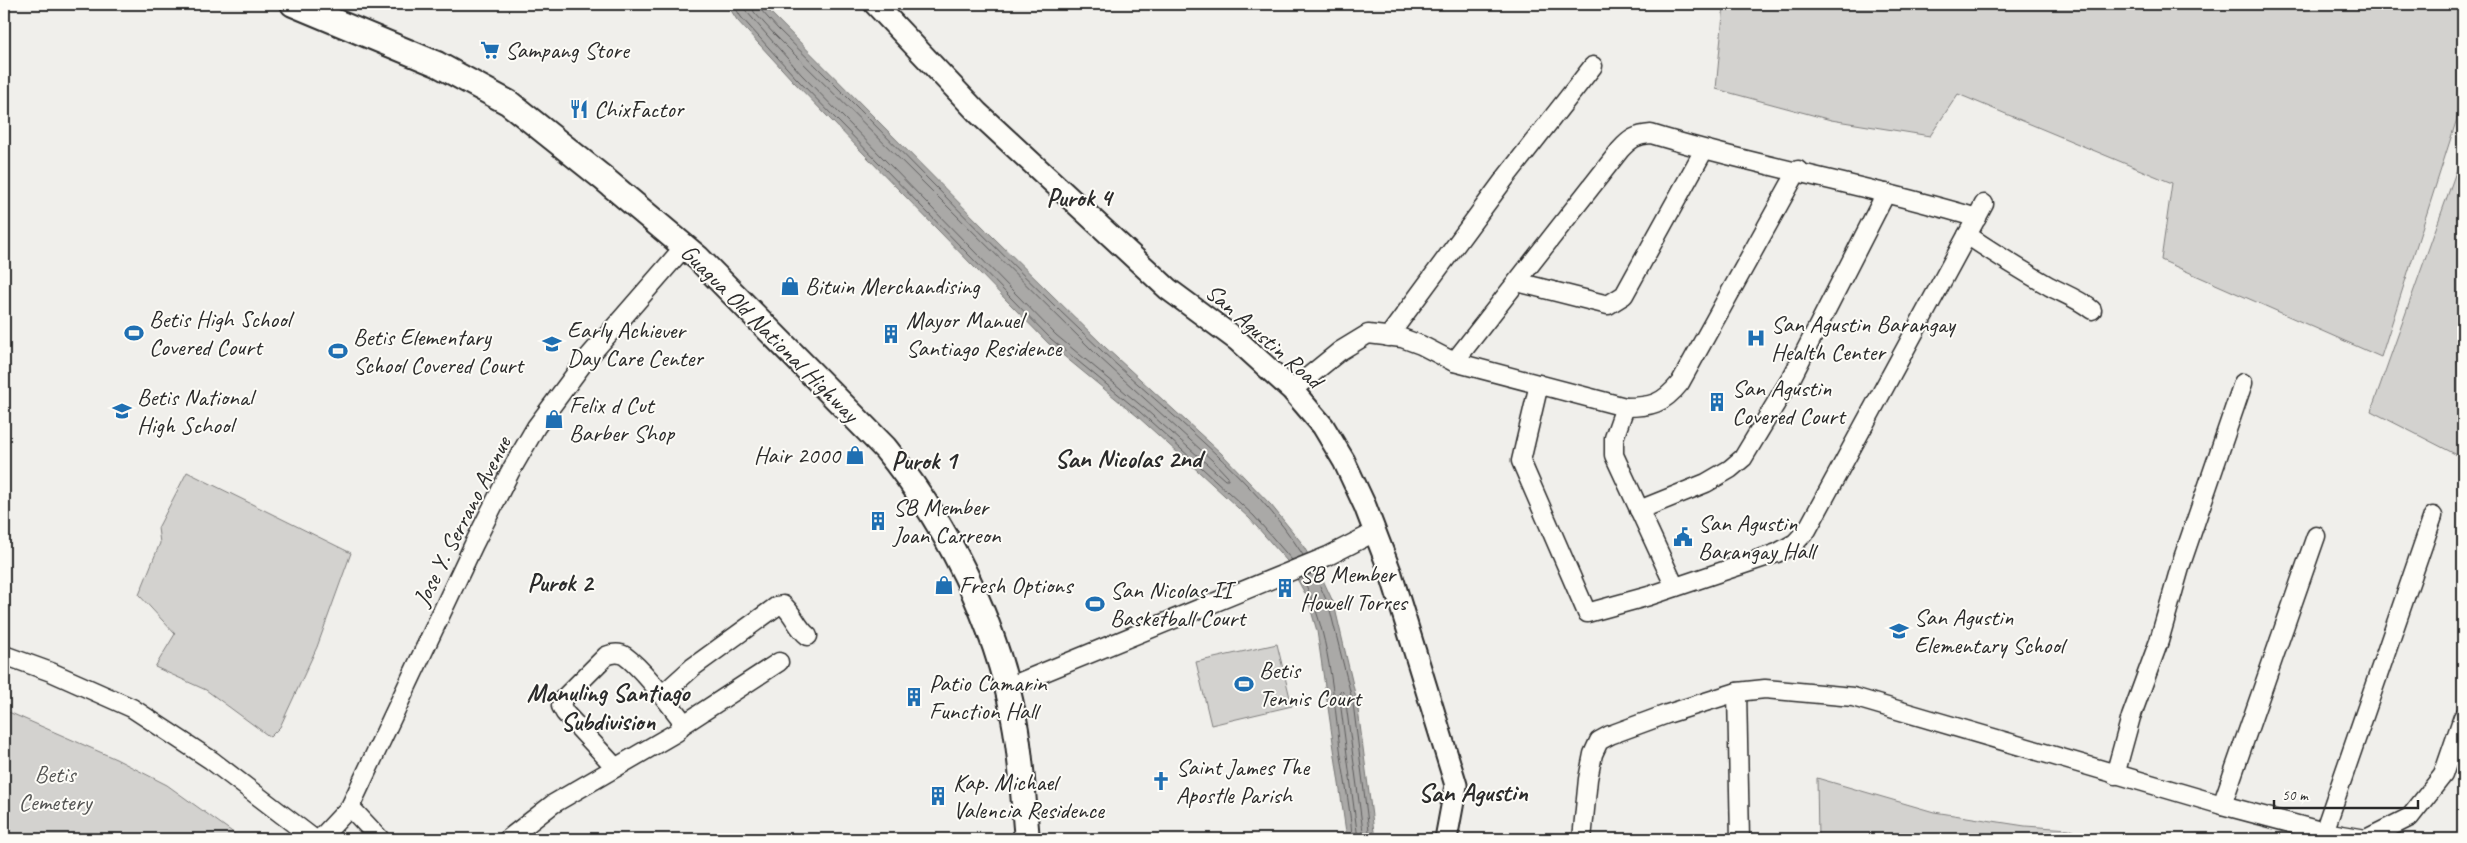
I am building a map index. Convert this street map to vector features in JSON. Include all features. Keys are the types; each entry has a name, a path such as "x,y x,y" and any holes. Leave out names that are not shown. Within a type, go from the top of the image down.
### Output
{"main road":[{"name":"Guagua Old National Highway","path":"293,4 437,64 510,103 603,178 728,287 885,448 911,480 954,550 980,608 1008,687 1015,721 1027,839"}],"street":[{"name":"San Agustin Road","path":"875,4 978,113 1065,195 1168,288 1237,340 1292,390 1323,426 1344,461 1366,506 1392,574 1456,785 1446,839"},
{"path":"1388,337 1523,154 1593,66"},
{"path":"1454,362 1630,138 1639,135 1651,134 1704,150 1798,170 1886,193 1981,211 1807,530 1795,543 1777,554 1587,613 1521,460 1539,384"},
{"path":"1517,282 1608,305 1617,302 1624,296 1704,150"},
{"path":"1292,390 1354,341 1368,334 1402,338 1421,345 1454,362 1625,407 1644,407 1657,403 1670,396 1680,383 1798,170"},
{"path":"1639,510 1706,483 1730,469 1743,458 1793,375 1886,193"},
{"path":"1967,235 2005,260 2051,287 2079,300 2092,310"},
{"name":"Jose Y. Serrano Avenue","path":"320,839 350,806 474,544 510,472 536,427 585,361 684,247"},
{"path":"2114,775 2131,717 2159,641 2181,564 2243,383"},
{"path":"1625,407 1614,438 1614,455 1674,587"},
{"path":"2324,832 2433,516"},
{"path":"1008,687 1328,556 1375,532"},
{"path":"2222,805 2316,536"},
{"path":"662,695 692,667 777,606 783,606 790,610 802,631 808,636"},
{"path":"615,767 565,714 561,706 563,699 606,656 615,653 624,655 662,695 681,719 681,726"},
{"path":"4,656 51,672 132,708 211,760 314,839"},
{"path":"508,839 553,804 677,732 681,726 778,662"},
{"path":"1582,839 1588,779 1593,754 1599,741 1610,735 1667,714 1737,692 1765,688 1853,697 2114,775 2222,805 2324,832 2366,839 2410,816 2443,775 2463,717"},
{"path":"1737,692 1740,839"},
{"path":"350,806 380,839"}],"green space":[{"path":"1724,4 2463,4 2463,100 2381,357 2161,260 2172,183 1958,94 1930,136 1831,120 1716,89"},
{"path":"2463,152 2463,458 2371,411"},
{"path":"187,472 351,553 317,647 280,727 270,737 206,690 155,667 175,634 139,595 160,543 158,528"},
{"name":"Betis Tennis Court","path":"1277,644 1292,706 1211,725 1196,662"},
{"name":"Betis Cemetery","path":"4,710 116,759 167,785 242,839 4,839"},
{"path":"1817,778 1934,812 2025,826 2069,829 2092,839 1818,839"}],"water":[{"path":"727,4 762,4 1106,348 1221,453 1271,505 1301,542 1323,580 1334,604 1357,702 1375,839 1347,839 1317,631 1307,597 1287,561 1250,519 1199,472 1137,416 1048,343 793,81 737,20"}],"place":[{"name":"Sampang Store","path":"490,50"},
{"name":"ChixFactor","path":"579,109"},
{"name":"Bituin Merchandising","path":"790,286"},
{"name":"Betis High School Covered Court","path":"134,333"},
{"name":"Mayor Manuel Santiago Residence","path":"891,334"},
{"name":"San Agustin Barangay Health Center","path":"1756,338"},
{"name":"Early Achiever Day Care Center","path":"552,344"},
{"name":"Betis Elementary School Covered Court","path":"338,351"},
{"name":"San Agustin Covered Court","path":"1717,402"},
{"name":"Betis National High School","path":"122,411"},
{"name":"Felix d Cut Barber Shop","path":"554,419"},
{"name":"Hair 2000","path":"855,455"},
{"name":"SB Member Joan Carreon","path":"878,521"},
{"name":"San Agustin Barangay Hall","path":"1683,537"},
{"name":"Fresh Options","path":"944,585"},
{"name":"SB Member Howell Torres","path":"1285,588"},
{"name":"San Nicolas II Basketball Court","path":"1095,604"},
{"name":"San Agustin Elementary School","path":"1899,631"},
{"name":"Betis Tennis Court","path":"1244,684"},
{"name":"Patio Camarin Function Hall","path":"914,697"},
{"name":"Saint James The Apostle Parish","path":"1161,781"},
{"name":"Kap. Michael Valencia Residence","path":"938,796"}],"district":[{"name":"Purok 4","path":"1079,197"},
{"name":"San Nicolas 2nd","path":"1128,458"},
{"name":"Purok 1","path":"924,460"},
{"name":"Purok 2","path":"560,582"},
{"name":"Manuling Santiago Subdivision","path":"608,706"},
{"name":"San Agustin","path":"1473,792"}]}
